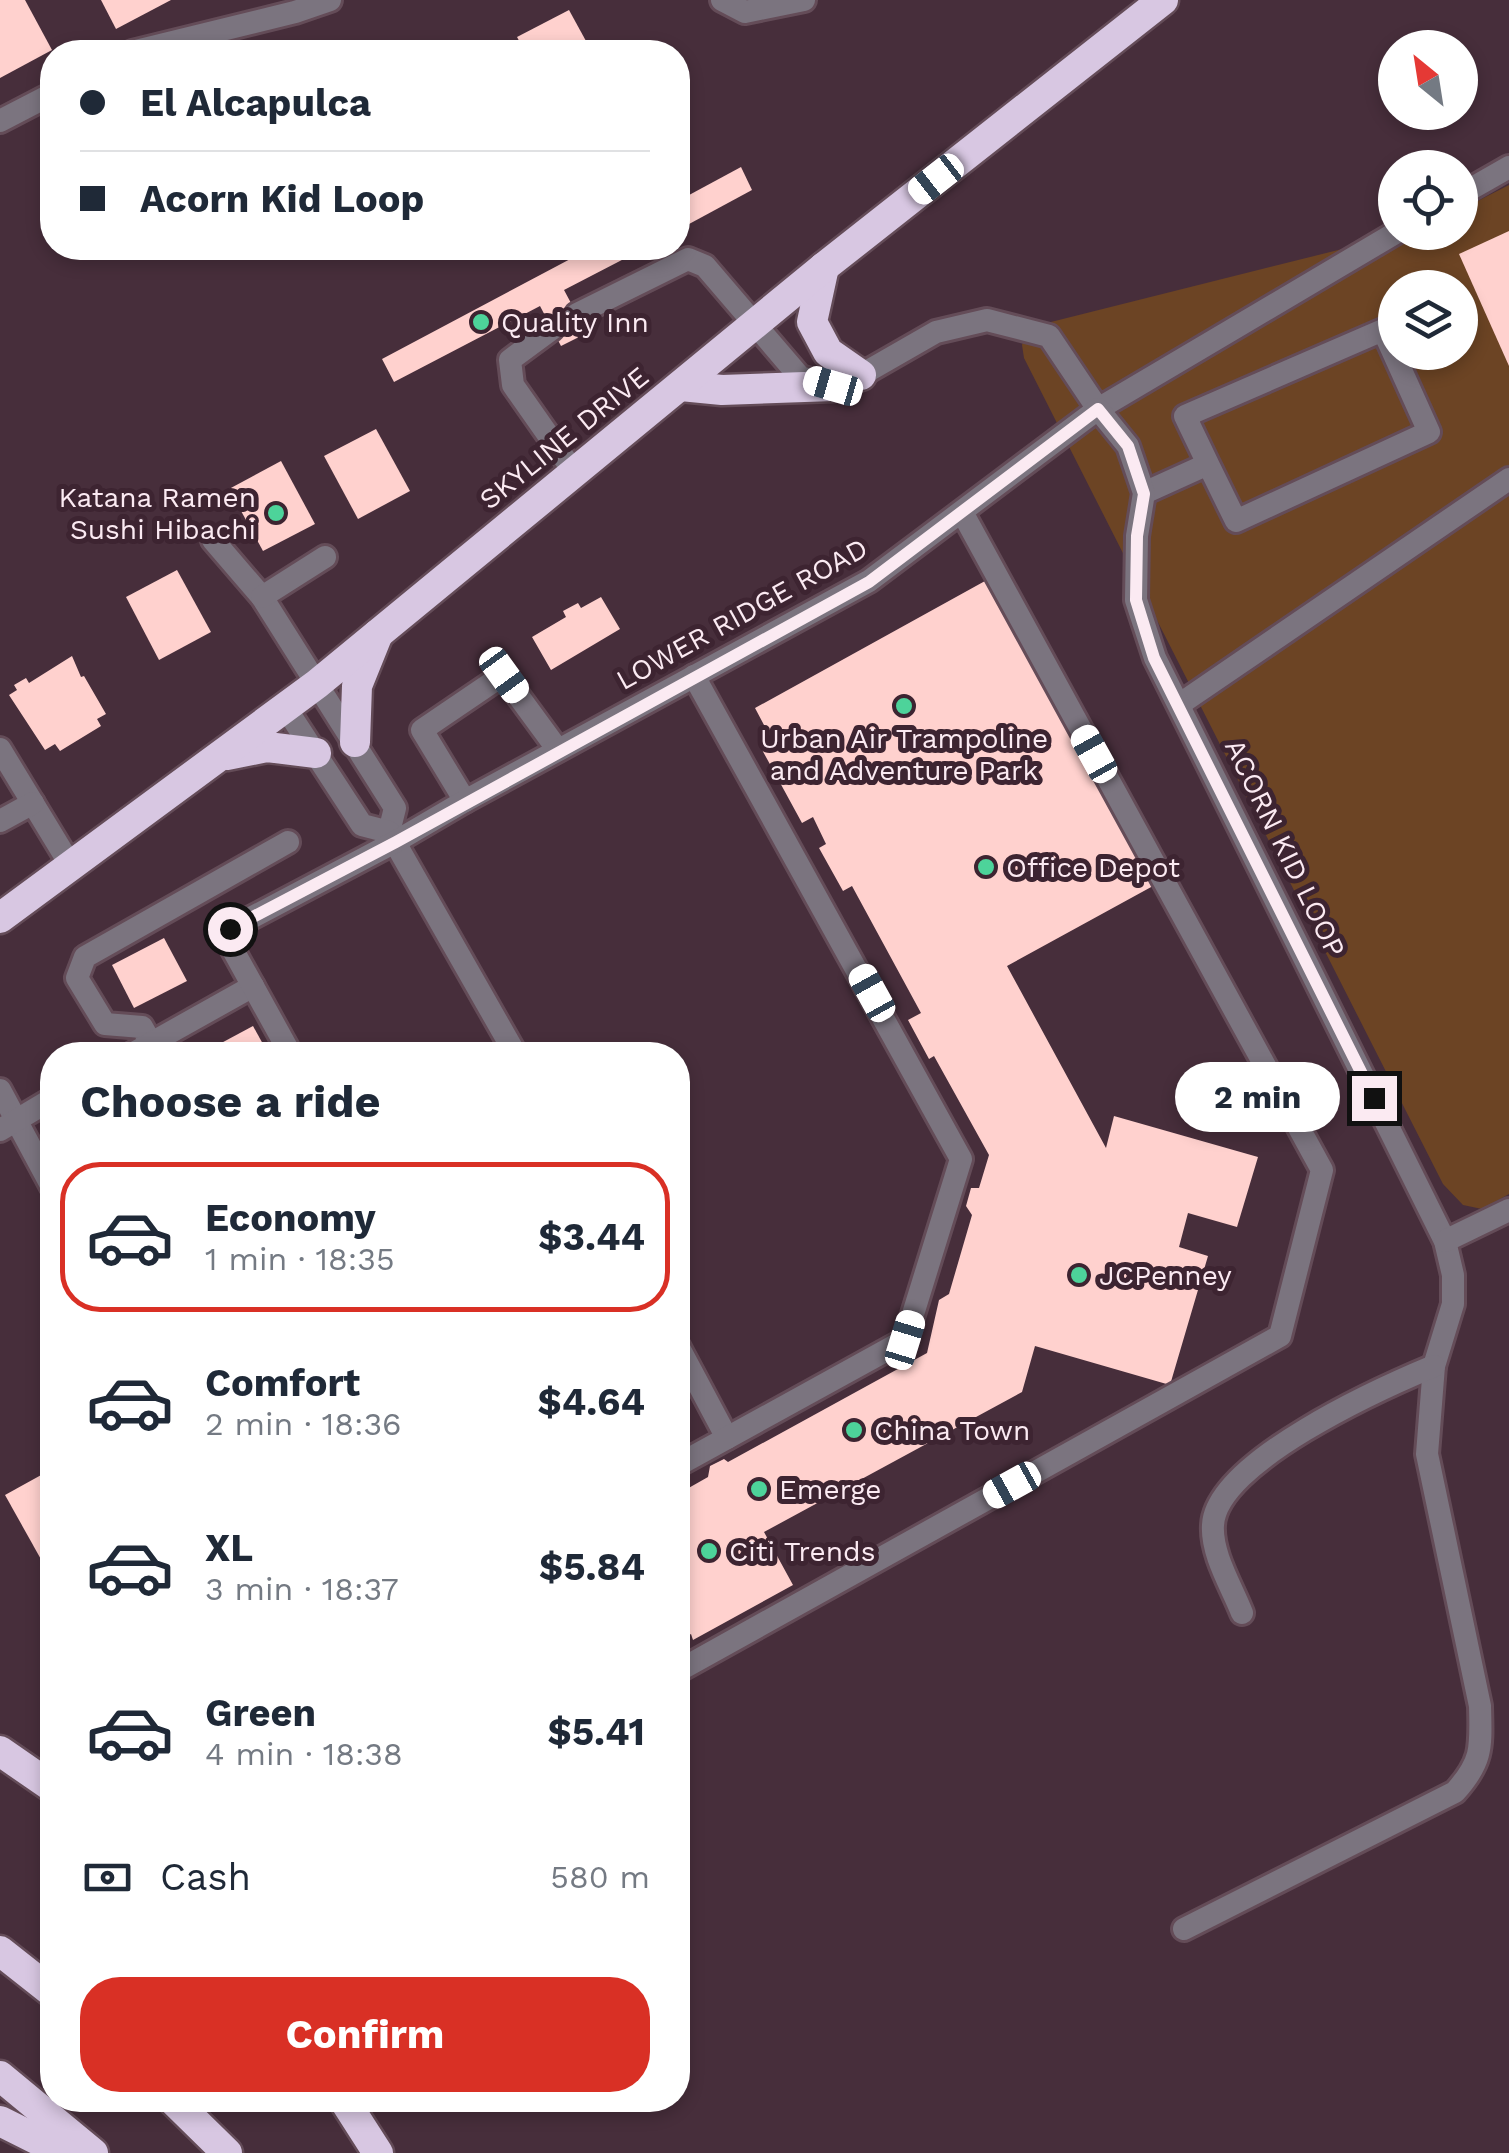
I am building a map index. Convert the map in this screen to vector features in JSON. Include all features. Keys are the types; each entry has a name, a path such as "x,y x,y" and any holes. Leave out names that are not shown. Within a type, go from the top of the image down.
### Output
{"highway":[{"name":"SKYLINE DRIVE","path":"2,912 71,866 317,684 824,267 1163,0"},
{"path":"681,386 722,390 847,380 812,322 824,267"},
{"path":"354,742 357,686 380,629"},
{"path":"219,756 267,747 316,753"},
{"path":"0,1751 40,1779"},
{"path":"0,1951 40,1983"},
{"path":"0,2076 40,2109"},
{"path":"43,2112 93,2153"},
{"path":"185,2112 227,2153"},
{"path":"352,2112 378,2153"},
{"path":"0,2121 64,2153"}],"street":[{"path":"181,40 330,0"},
{"path":"722,0 745,12 804,0"},
{"path":"0,121 40,100"},
{"path":"1478,185 1509,167"},
{"name":"LOWER RIDGE ROAD","path":"252,986 228,941 230,929 392,837 869,582 1098,409 1378,243"},
{"path":"577,314 688,260 704,266 800,376 847,380 936,332 987,320 1049,336 1098,409"},
{"path":"552,329 510,360 513,385 574,472"},
{"path":"1384,330 1429,432 1236,521 1208,464 1185,416 1384,330"},
{"name":"ACORN KID LOOP","path":"1098,409 1128,446 1144,494 1137,536 1136,600 1154,658 1445,1240 1454,1274 1453,1304 1434,1366 1427,1454 1480,1706 1481,1744 1476,1768 1454,1792 1184,1929"},
{"path":"1144,494 1208,464"},
{"path":"1180,704 1509,479"},
{"path":"690,1664 1280,1336 1322,1170 962,512"},
{"path":"213,540 262,597 394,808 392,837 509,1042"},
{"path":"262,597 326,557"},
{"path":"465,801 422,730 504,675 558,750"},
{"path":"690,1458 905,1340 961,1159 694,676"},
{"path":"285,707 362,825 392,837"},
{"path":"4,763 71,866"},
{"path":"0,821 33,803"},
{"path":"141,1042 142,1027 105,1024 77,978 85,958 288,842"},
{"path":"152,1042 252,986 283,1042"},
{"path":"0,1090 8,1125 40,1169"},
{"path":"8,1125 40,1105"},
{"path":"1445,1240 1509,1210"},
{"path":"1242,1614 1218,1555 1212,1523 1227,1492 1250,1466 1284,1442 1398,1380 1434,1366"},
{"path":"690,1369 727,1438"}],"shaded area":[{"path":"1509,185 1509,1194 1482,1209 1463,1205 1443,1184 1024,358 1022,345 1027,328 1378,240 1378,250 1478,250 1478,201"}],"building":[{"path":"0,0 25,0 47,40 40,40 40,56 0,78"},
{"path":"101,0 171,0 116,29"},
{"path":"569,10 585,40 519,40 517,37"},
{"name":"Quality Inn","path":"741,167 752,190 690,224 690,195"},
{"path":"1509,231 1509,366 1478,297 1478,270 1466,270 1459,254 1478,250 1478,245"},
{"name":"Quality Inn","path":"568,260 622,260 564,290 587,333 561,346 540,306 394,382 382,359"},
{"path":"376,429 410,491 358,519 324,456"},
{"path":"281,461 315,524 263,551 229,489"},
{"path":"177,570 211,632 159,660 126,597"},
{"path":"985,581 1153,886 1007,966 1106,1148 1114,1116 1258,1157 1237,1227 1188,1213 1179,1247 1208,1256 1170,1385 1035,1346 1022,1392 764,1532 793,1585 693,1640 690,1487 708,1477 710,1466 724,1459 728,1462 927,1353 939,1300 949,1294 972,1215 966,1206 971,1188 979,1188 989,1155 934,1056 929,1059 908,1020 921,1013 852,886 843,891 819,848 826,844 813,817 802,823 760,746 772,740 755,708"},
{"path":"601,597 620,629 551,670 532,637 566,617 563,611 578,603 581,608"},
{"path":"72,656 106,714 97,719 101,726 60,751 55,744 45,750 9,695 17,690 14,685 26,678 29,683"},
{"path":"164,938 187,981 134,1008 112,965"},
{"path":"253,1026 262,1042 223,1042"},
{"path":"40,1476 40,1558 5,1495"}],"place":[{"name":"Quality Inn","path":"481,322"},
{"name":"Katana Ramen Sushi Hibachi","path":"276,513"},
{"name":"Urban Air Trampoline and Adventure Park","path":"904,706"},
{"name":"Office Depot","path":"986,867"},
{"name":"JCPenney","path":"1079,1275"},
{"name":"China Town","path":"854,1430"},
{"name":"Emerge","path":"759,1489"},
{"name":"Citi Trends","path":"709,1551"}],"route":[{"path":"230,929 869,582 1098,409 1128,446 1144,494 1137,536 1136,600 1154,658 1374,1098"}]}
